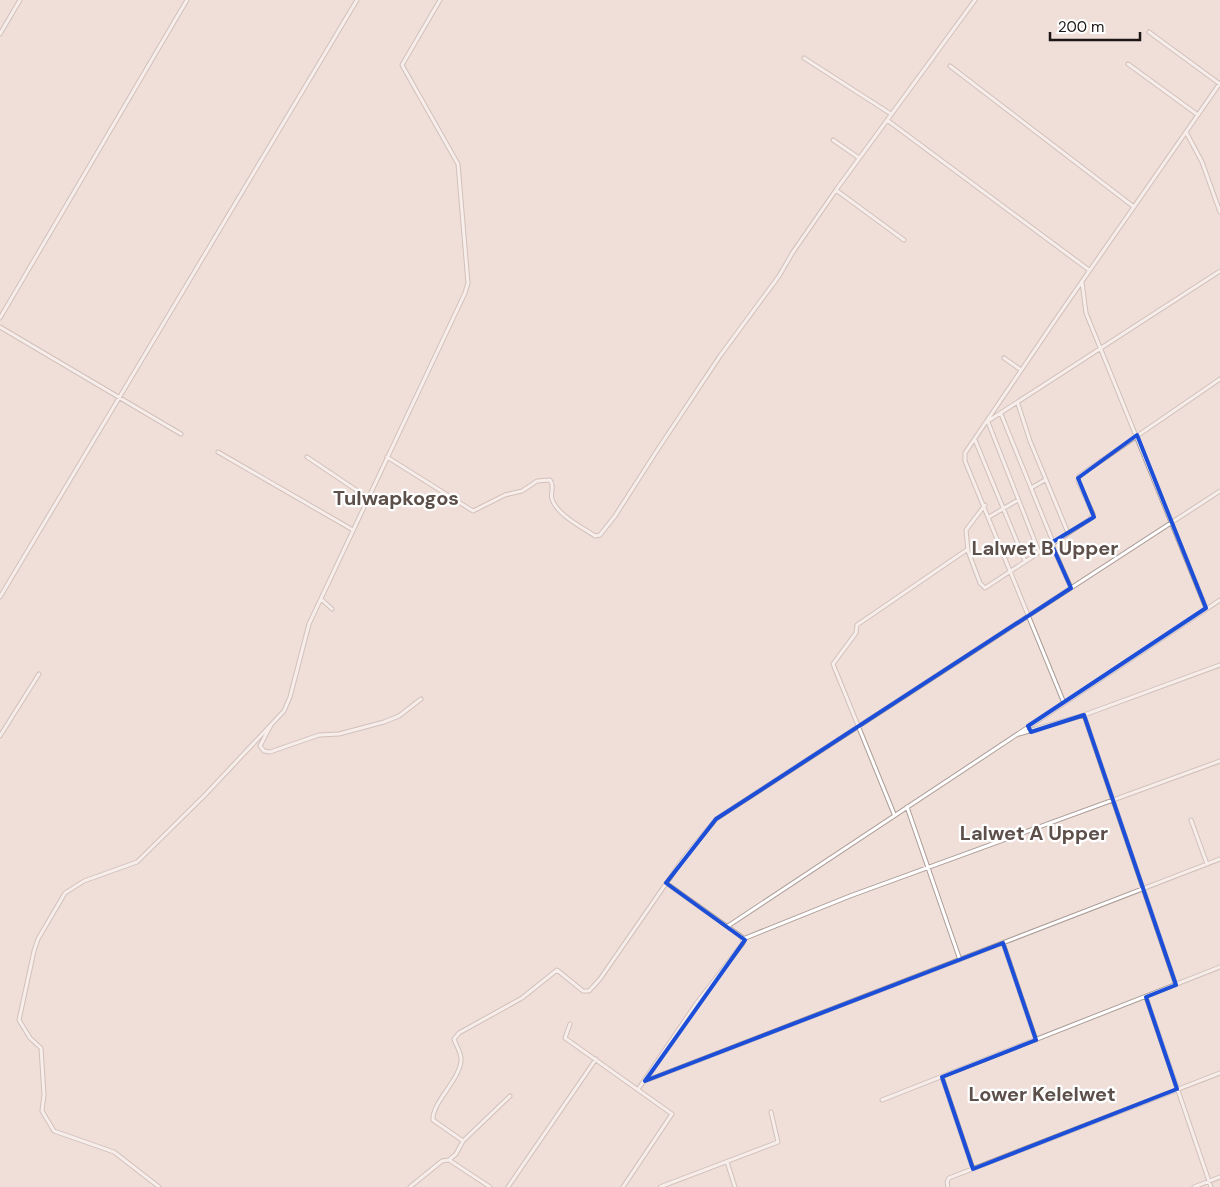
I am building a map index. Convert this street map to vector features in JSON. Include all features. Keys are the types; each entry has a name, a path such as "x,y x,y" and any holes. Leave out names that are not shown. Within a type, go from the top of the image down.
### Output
{"street":[{"path":"0,34 20,0"},
{"path":"0,318 187,0"},
{"path":"0,597 357,0"},
{"path":"159,1187 114,1152 63,1135 54,1131 50,1126 42,1111 44,1095 41,1048 30,1038 19,1020 27,978 38,939 65,893 84,882 137,862 205,795 284,711 290,697 304,639 320,599 450,327 468,283 458,164 402,65 440,0"},
{"path":"387,457 473,511 505,495 522,492 537,481 550,480 553,486 552,497 558,509 595,536 600,535 615,516 628,492 686,406 779,276 793,252 836,190 975,0"},
{"path":"1064,703 985,505 965,461 965,453 1089,270 1220,83 1149,32"},
{"path":"804,58 891,114"},
{"path":"1128,64 1198,115"},
{"path":"950,66 1134,207"},
{"path":"887,120 1089,270"},
{"path":"1186,132 1202,162 1220,212"},
{"path":"832,140 859,158"},
{"path":"836,190 904,240"},
{"path":"986,423 1220,271"},
{"path":"1082,281 1086,313 1206,608"},
{"path":"0,327 181,434"},
{"path":"1004,358 1021,370"},
{"path":"985,505 966,530 968,549 983,588 1090,519 1092,514 1078,481 1079,476 1220,379"},
{"path":"1018,404 1045,480 1068,533"},
{"path":"1001,414 1071,588"},
{"path":"986,423 1039,552"},
{"path":"974,439 1025,561"},
{"path":"218,452 353,530"},
{"path":"308,457 368,498"},
{"path":"1030,488 1045,480"},
{"path":"463,1141 432,1118 459,1071 462,1057 454,1041 456,1035 522,998 557,970 583,991 589,991 600,979 689,850 716,819 1220,491"},
{"path":"989,517 1018,500"},
{"path":"894,814 833,668 835,660 856,632 857,625 968,549"},
{"path":"320,599 332,608"},
{"path":"728,926 894,814 1220,600"},
{"path":"1018,734 1084,715 1220,665"},
{"path":"0,736 39,674"},
{"path":"272,723 260,746 264,751 270,752 319,735 339,734 384,722 399,716 421,699"},
{"path":"1084,715 1176,984"},
{"path":"743,939 850,896 1220,761"},
{"path":"907,807 960,960"},
{"path":"1191,820 1207,864"},
{"path":"645,1081 1220,859"},
{"path":"666,883 728,926 743,939"},
{"path":"639,1088 696,1004 743,943 743,939"},
{"path":"1003,943 1036,1040"},
{"path":"882,1100 1220,967"},
{"path":"1146,997 1210,1187"},
{"path":"570,1024 565,1038 667,1108 672,1116 623,1187"},
{"path":"508,1187 596,1059"},
{"path":"948,1187 947,1182 949,1178 1220,1073"},
{"path":"942,1077 973,1169"},
{"path":"410,1187 442,1161 449,1160 456,1154 463,1141 510,1096"},
{"path":"660,1187 778,1142 771,1112"},
{"path":"449,1160 490,1187"},
{"path":"726,1162 735,1187"},
{"path":"1194,1187 1220,1177"}],"highlighted area":[{"path":"1137,435 1206,608 1028,726 1031,732 1084,715 1176,985 1146,997 1177,1089 973,1169 942,1077 1036,1040 1003,943 645,1081 745,940 666,883 716,819 1071,588 1051,543 1094,517 1078,478"}],"district":[{"name":"Tulwapkogos","path":"396,498"},
{"name":"Lalwet B Upper","path":"1045,548"},
{"name":"Lalwet A Upper","path":"1034,833"},
{"name":"Lower Kelelwet","path":"1042,1094"}]}
